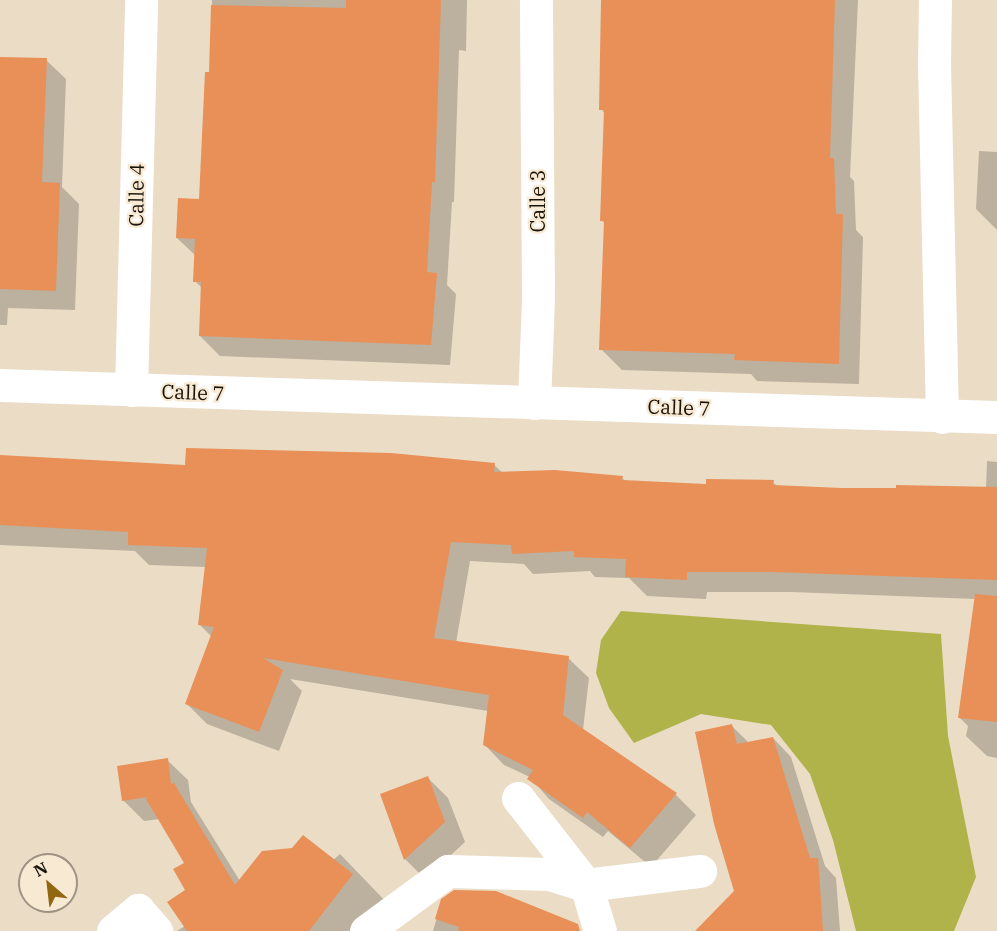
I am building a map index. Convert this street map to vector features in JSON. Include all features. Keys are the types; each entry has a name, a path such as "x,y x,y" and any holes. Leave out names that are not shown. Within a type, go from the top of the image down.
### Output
{"street":[{"name":"Calle 4","path":"131,390 141,0"},
{"name":"Calle 3","path":"534,403 538,297 536,0"},
{"path":"936,0 934,64 942,417"},
{"name":"Calle 7","path":"0,385 997,417"},
{"path":"518,798 586,885 600,931"},
{"path":"366,931 448,871 549,874 586,885 700,872"},
{"path":"113,931 138,909 156,931"}],"shaded area":[{"path":"621,611 941,634 948,736 976,877 954,931 856,931 833,840 810,774 771,725 701,714 634,743 609,708 596,673 601,640"}],"building":[{"path":"346,0 441,0 435,182 432,182 427,272 437,273 431,345 199,336 201,282 193,282 195,239 176,238 178,198 199,199 205,72 209,72 211,5 346,8"},
{"path":"601,0 835,0 830,158 834,158 836,214 843,214 839,364 734,360 735,354 599,350 604,221 600,221 604,110 599,110"},
{"path":"0,57 47,58 42,182 60,183 56,291 0,289"},
{"path":"186,448 391,453 495,463 494,472 555,470 623,476 622,480 706,484 706,479 774,480 773,485 842,488 896,488 896,485 997,487 997,580 771,572 687,572 687,580 625,577 626,559 574,557 574,551 512,554 511,545 451,542 434,638 569,656 563,715 677,793 630,848 587,812 583,818 527,779 533,770 483,745 489,695 263,658 283,670 259,732 185,704 214,627 198,625 207,548 128,545 128,532 0,525 0,455 185,465"},
{"path":"975,594 997,596 997,722 958,718"},
{"path":"732,724 737,744 773,737 810,858 818,858 823,931 695,931 734,891 714,824 695,732"},
{"path":"168,758 171,784 174,783 235,885 262,851 292,848 303,835 353,874 309,931 187,931 167,902 185,890 173,869 184,863 146,799 148,797 122,801 117,766"},
{"path":"428,776 445,822 404,860 380,794"},
{"path":"454,890 496,891 578,924 580,931 458,931 459,927 435,919 441,899"}]}
